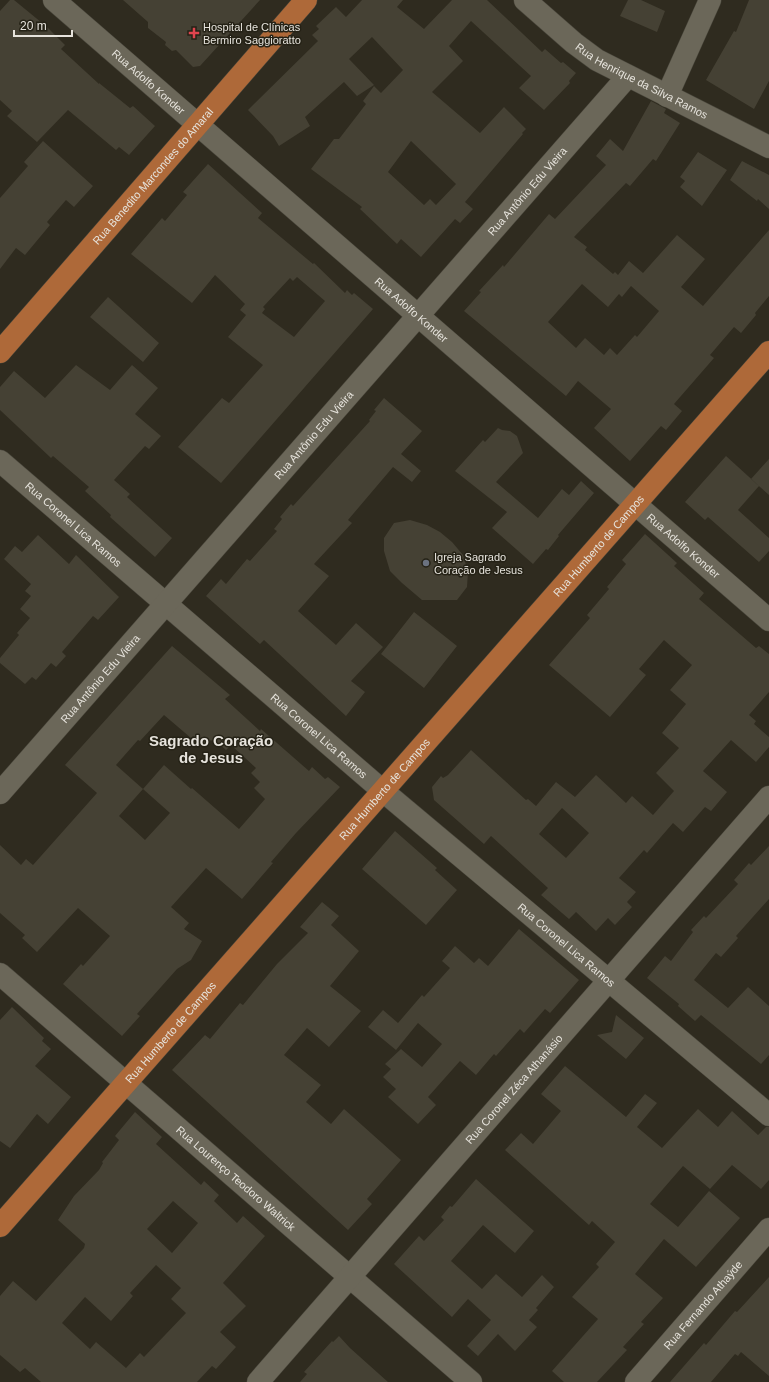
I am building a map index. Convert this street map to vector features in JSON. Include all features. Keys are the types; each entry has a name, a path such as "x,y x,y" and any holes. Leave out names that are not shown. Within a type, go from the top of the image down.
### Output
{"main road":[{"name":"Rua Benedito Marcondes do Amaral","path":"0,352 306,0"},
{"name":"Rua Humberto de Campos","path":"0,1226 769,352"}],"street":[{"name":"Rua Adolfo Konder","path":"54,0 769,620"},
{"name":"Rua Henrique da Silva Ramos","path":"525,0 574,43 597,60 769,147"},
{"path":"667,96 710,0"},
{"name":"Rua Antônio Edu Vieira","path":"0,793 628,76"},
{"name":"Rua Coronel Lica Ramos","path":"0,461 383,792 769,1116"},
{"name":"Rua Coronel Zéca Athanásio","path":"258,1382 769,797"},
{"name":"Rua Lourenço Teodoro Waltrick","path":"0,974 471,1382"},
{"name":"Rua Fernando Athaýde","path":"636,1382 769,1229"}],"building":[{"path":"10,0 14,0 47,27 65,45 61,49 99,84 130,108 133,106 155,126 129,155 119,147 116,150 68,110 37,142 7,116 12,111 0,100 0,11"},
{"name":"Hospital de Clínicas Bermiro Saggioratto","path":"123,0 260,0 200,66 193,67 176,50 172,51 165,45 166,42 148,28 148,22"},
{"path":"362,0 403,0 397,7 424,29 452,0 487,0 542,52 545,49 561,63 563,62 576,73 569,81 570,83 544,110 519,88 531,76 471,21 449,46 463,61 432,92 480,133 504,107 526,129 465,202 473,209 460,223 455,219 421,257 401,239 397,244 360,209 362,207 311,169 334,139 339,139 366,104 363,101 374,86 381,93 403,70 372,37 349,59 374,85 357,96 344,82 305,117 310,126 279,146 273,136 248,110 318,41 312,35 319,29 316,26 336,7 346,17","holes":["411,141 456,184 436,205 430,199 424,205 388,172"]},
{"path":"628,0 641,0 665,11 657,32 620,16"},
{"path":"749,0 769,0 769,81 754,109 706,80 734,31 736,32"},
{"path":"651,101 666,109 664,113 680,123 656,161 653,159 630,186 626,183 574,237 587,247 585,250 613,274 615,272 618,275 629,261 643,273 677,235 705,259 681,287 703,306 769,230 769,296 741,333 734,327 710,355 714,358 674,404 682,411 666,430 661,426 630,461 594,428 611,409 578,381 566,396 464,311 481,292 479,291 503,265 504,267 549,214 555,219 606,165 596,156 610,139 623,151","holes":["582,284 608,307 619,294 622,297 631,286 659,311 637,337 635,335 617,355 610,348 604,355 585,338 576,348 548,322"]},
{"path":"43,141 93,186 74,207 66,200 47,222 50,225 25,255 16,248 0,269 0,198 28,166 24,162"},
{"path":"698,152 727,170 702,206 680,187 685,181 680,177"},
{"path":"742,161 769,175 769,209 758,199 757,201 730,180"},
{"path":"208,164 262,213 258,218 313,264 314,263 345,293 347,290 352,295 354,293 373,309 221,483 178,447 222,398 229,403 263,365 228,337 246,315 240,310 245,304 215,275 192,303 131,254 162,218 165,221 187,195 183,192","holes":["297,277 325,301 294,337 262,313 265,309 263,307 290,278 293,281"]},
{"path":"108,297 159,343 143,362 90,317"},
{"path":"76,365 110,390 132,365 158,388 135,414 161,436 149,449 145,446 114,480 130,494 127,497 172,538 155,557 110,517 111,515 85,491 89,487 53,456 51,458 0,410 0,387 14,371 45,398"},
{"path":"384,398 422,431 401,454 421,471 412,482 393,467 348,520 352,523 314,564 329,576 298,611 336,645 356,623 383,647 351,681 365,692 346,716 264,640 260,644 206,596 221,579 226,584 247,559 250,561 277,531 274,529 282,519 280,517 291,504 293,506 370,421 369,420 376,411 374,410"},
{"path":"498,428 510,431 517,436 523,453 496,482 538,518 562,489 569,495 581,481 594,493 558,535 559,536 548,550 546,549 533,564 492,528 507,512 455,471 483,440 485,442"},
{"path":"726,456 759,486 738,510 769,538 769,551 759,562 708,517 705,520 685,502"},
{"path":"769,459 769,495 751,479"},
{"name":"Igreja Sagrado Coração de Jesus","path":"410,520 427,525 440,532 452,542 463,555 468,572 467,587 457,600 422,600 390,571 384,551 384,538 394,523"},
{"path":"645,534 677,563 674,566 704,593 699,599 756,648 759,646 769,654 769,692 749,715 756,721 754,724 769,737 769,747 756,762 731,740 703,771 727,792 711,811 705,807 683,832 673,823 647,853 644,850 619,878 636,892 627,902 632,907 615,925 608,918 596,931 576,912 569,919 541,895 548,888 491,836 484,844 434,800 432,787 441,776 443,778 448,775 471,750 526,800 528,799 536,806 556,782 575,797 596,775 626,803 632,796 653,815 674,791 656,773 679,748 662,733 686,704 670,690 692,665 664,640 639,669 646,675 610,717 549,665 590,618 587,615 609,589 607,587 626,564 622,560","holes":["562,808 589,833 566,858 539,834"]},
{"path":"38,535 69,564 76,555 119,597 98,620 93,616 62,652 66,656 56,667 51,663 36,680 32,677 25,684 0,663 0,658 19,635 17,633 30,618 20,609 31,596 25,591 31,584 4,559 15,546 22,552"},
{"path":"414,612 457,646 424,688 381,654"},
{"path":"172,646 230,695 225,699 260,731 261,729 309,771 312,767 325,779 328,777 340,787 296,833 242,899 206,868 171,907 189,923 184,929 202,941 191,960 177,969 137,1014 140,1016 122,1036 63,984 81,964 83,966 110,936 78,908 37,952 22,938 25,935 0,913 0,845 21,865 26,859 33,865 97,793 65,765","holes":["164,715 191,738 193,736 205,746 211,740 216,745 218,743 226,750 231,745 256,768 251,773 260,782 254,788 265,799 239,829 164,765 143,789 116,765 138,740 140,741","143,789 170,813 145,840 119,816"]},
{"path":"395,831 437,868 435,870 457,890 426,925 362,869"},
{"path":"769,846 769,899 736,936 738,938 721,957 716,953 694,980 728,1008 748,987 769,1006 769,1055 761,1064 701,1015 695,1021 678,1006 679,1004 647,978 665,956 671,961 693,932 691,930 704,916 706,918 738,884 734,880 749,863 751,865"},
{"path":"322,902 339,916 331,925 359,951 330,986 361,1011 329,1047 307,1028 284,1055 321,1085 306,1102 331,1124 344,1109 401,1160 367,1199 372,1204 348,1230 172,1070 205,1035 210,1039 240,1003 243,1005 277,964 308,933 300,927"},
{"path":"519,929 579,980 550,1013 545,1009 524,1033 520,1029 496,1056 494,1054 476,1075 460,1061 428,1097 436,1105 418,1124 388,1097 396,1089 383,1077 391,1069 385,1064 401,1049 422,1067 442,1044 418,1023 396,1050 368,1027 383,1010 398,1023 422,995 424,997 450,968 442,961 455,946 474,963 479,958 488,966"},
{"path":"12,1007 44,1038 42,1041 51,1049 35,1066 71,1097 48,1124 37,1114 10,1148 0,1141 0,1020"},
{"path":"616,1015 644,1038 626,1059 597,1035 612,1032"},
{"path":"565,1066 626,1117 645,1094 657,1103 637,1127 662,1148 698,1109 718,1127 732,1111 758,1135 766,1127 769,1127 769,1180 761,1189 732,1165 710,1189 683,1166 650,1204 678,1227 709,1191 740,1218 696,1267 664,1239 635,1274 663,1298 641,1322 644,1324 623,1347 627,1350 597,1382 564,1382 552,1371 598,1319 572,1297 599,1267 596,1264 615,1242 592,1221 589,1225 505,1150 521,1133 533,1144 561,1111 541,1094"},
{"path":"135,1112 162,1137 156,1144 201,1185 204,1181 219,1195 214,1201 237,1223 243,1216 265,1236 223,1283 246,1306 220,1332 236,1347 216,1369 212,1366 197,1382 41,1382 25,1368 20,1372 0,1355 0,1296 13,1281 36,1301 84,1248 85,1244 58,1220 74,1196 99,1170 103,1163 102,1162 119,1140 115,1136","holes":["173,1201 198,1223 172,1253 147,1229","156,1265 181,1288 171,1299 186,1313 144,1357 140,1353 126,1368 96,1342 90,1349 62,1323 85,1297 111,1321 133,1296 130,1293"]},
{"path":"476,1179 534,1231 515,1253 483,1225 451,1261 482,1289 496,1274 522,1297 542,1275 554,1287 536,1308 538,1310 529,1320 537,1327 515,1351 498,1334 478,1356 467,1346 491,1320 468,1299 452,1317 394,1264 419,1236 424,1241 444,1220 441,1217 450,1206 452,1207"},
{"path":"769,1277 769,1376 741,1352 738,1356 735,1354 711,1382 670,1382 704,1343 706,1345 735,1311 737,1312"},
{"path":"339,1336 350,1348 388,1382 300,1382 307,1374 304,1372 332,1341 333,1342"}],"place":[{"name":"Hospital de Clínicas Bermiro Saggioratto","path":"194,33"},
{"name":"Igreja Sagrado Coração de Jesus","path":"426,563"}],"district":[{"name":"Sagrado Coração de Jesus","path":"211,748"}]}
